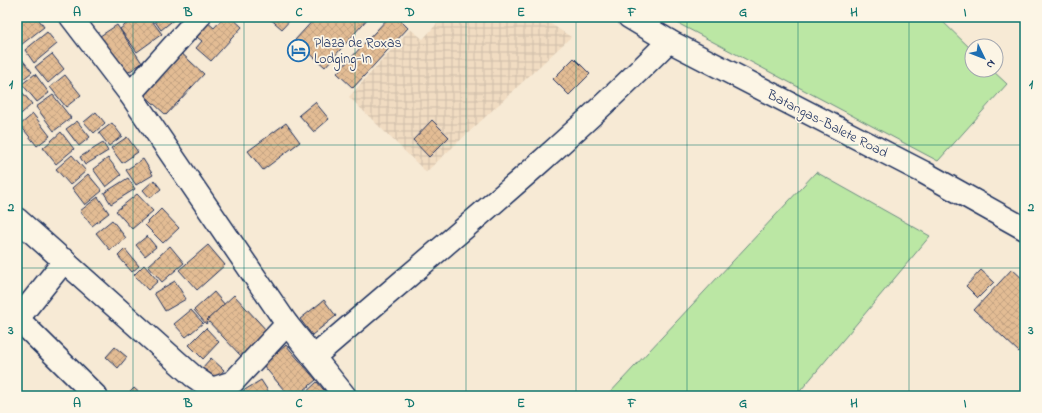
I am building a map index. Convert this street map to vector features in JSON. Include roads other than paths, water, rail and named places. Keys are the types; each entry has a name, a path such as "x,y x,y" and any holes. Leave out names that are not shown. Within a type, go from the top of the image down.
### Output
{"street":[{"path":"71,17 130,94 287,324 345,396"},
{"path":"130,94 199,17"},
{"name":"Batangas-Balete Road","path":"629,17 669,41 923,172 1025,230"},
{"path":"314,357 523,179 615,95 669,41"},
{"path":"17,219 65,260 193,376 212,390 233,382 287,324"},
{"path":"65,260 18,320 96,396"}],"place":[{"name":"Plaza de Roxas Lodging-In","path":"298,50"}]}
